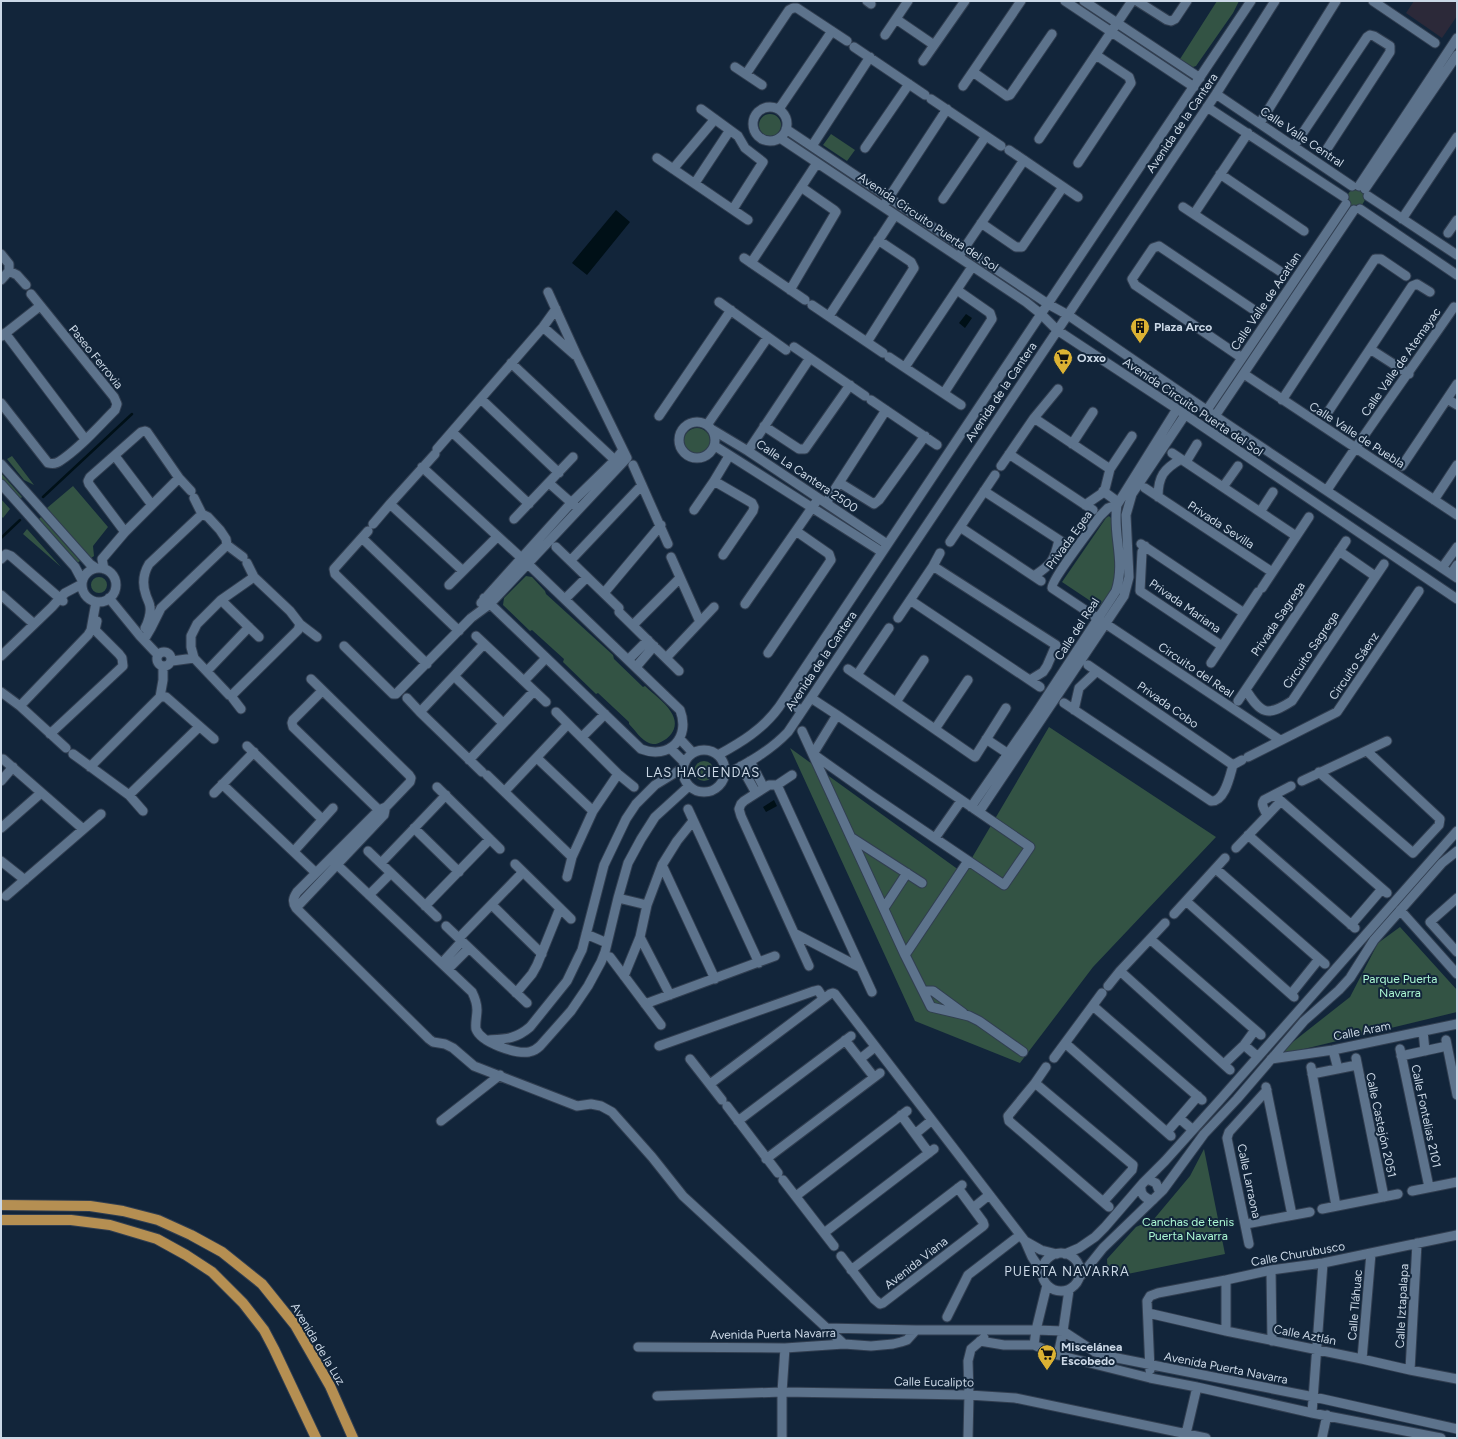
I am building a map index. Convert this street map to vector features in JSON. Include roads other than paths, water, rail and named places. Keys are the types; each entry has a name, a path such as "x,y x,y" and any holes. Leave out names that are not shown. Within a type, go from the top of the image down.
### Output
{"main road":[{"name":"Avenida de la Luz","path":"1,1205 90,1206 117,1210 158,1220 191,1235 222,1252 262,1284 295,1325 330,1386 353,1438"},
{"path":"1,1220 71,1220 110,1225 157,1239 186,1255 212,1272 243,1303 264,1330 316,1438"}],"street":[{"path":"885,34 908,1"},
{"path":"923,61 964,1"},
{"path":"963,86 1021,1"},
{"path":"1065,1 1194,87"},
{"path":"1084,1 1200,78"},
{"path":"1040,139 1132,1"},
{"path":"1137,1 1167,20 1172,21 1187,1"},
{"name":"Avenida de la Cantera","path":"718,755 753,734 769,720 785,699 1251,1"},
{"name":"Avenida de la Cantera","path":"725,775 763,754 781,740 788,732 1216,94 1275,1"},
{"path":"1260,123 1336,1"},
{"path":"1373,1 1435,44"},
{"path":"746,74 791,8 797,8 1078,197"},
{"path":"896,19 934,45"},
{"path":"779,109 832,31"},
{"path":"973,72 1007,96 1010,95 1052,34"},
{"path":"1294,146 1367,37 1370,35 1374,36 1390,46 1390,52 1325,152"},
{"path":"1361,189 1410,116 1457,38"},
{"path":"1078,163 1131,83 1129,77 1096,55"},
{"path":"1410,116 1457,55"},
{"path":"812,146 870,57"},
{"path":"735,67 762,85"},
{"path":"865,148 909,84"},
{"name":"Calle Valle Central","path":"1216,94 1361,189 1402,219 1457,255"},
{"path":"1208,106 1351,205 1457,275"},
{"path":"768,107 779,109 786,118 786,129 780,138 769,141 763,140 754,130 753,122 758,112 768,107"},
{"path":"1230,122 1238,108"},
{"path":"883,207 947,109"},
{"path":"701,110 738,136 745,148 763,162 733,209"},
{"path":"673,169 715,120"},
{"name":"Avenida Circuito Puerta del Sol","path":"786,129 1048,304 1068,315 1215,416 1454,576"},
{"path":"695,183 730,130"},
{"path":"738,136 754,130"},
{"path":"1194,214 1248,133"},
{"path":"943,199 986,136"},
{"path":"1402,219 1457,137"},
{"name":"Avenida Circuito Puerta del Sol","path":"780,138 1041,314 1057,330 1177,409 1457,599"},
{"path":"657,158 748,220"},
{"path":"958,258 1024,160"},
{"path":"817,163 802,187 747,261 961,404"},
{"path":"1220,174 1304,231"},
{"path":"790,290 836,212 802,187"},
{"path":"982,223 1016,246 1022,247 1063,187"},
{"path":"1351,205 1346,190 1361,189"},
{"path":"1351,205 1366,204 1361,189"},
{"name":"Calle Valle de Acatlan","path":"1207,410 1256,338 1351,205"},
{"name":"Calle Valle de Acatlan","path":"1215,416 1264,343 1351,205"},
{"path":"1183,207 1284,274"},
{"path":"829,316 895,215"},
{"path":"1448,233 1457,220"},
{"path":"867,342 914,268 911,262 878,240"},
{"path":"1242,358 1134,285 1132,279 1153,248 1159,246 1256,312"},
{"path":"1,254 8,264 10,271 17,275 26,286"},
{"path":"1282,400 1375,259 1381,259 1406,276"},
{"path":"905,367 972,267"},
{"path":"1,280 10,271"},
{"path":"1326,415 1413,285 1420,285 1430,292"},
{"path":"944,393 992,319 990,313 957,290"},
{"path":"344,646 393,694 400,692 525,561 579,509 600,481 617,463 623,450 578,358 548,292"},
{"path":"31,294 40,306 3,335 85,439"},
{"path":"719,302 768,336 810,358 937,445"},
{"name":"Paseo Ferrovia","path":"1,402 50,464 60,461 115,410 117,404 114,397 40,306"},
{"name":"Calle Valle de Atemayac","path":"1327,490 1355,448 1409,374 1454,307"},
{"path":"427,664 335,574 334,569 543,327 556,309"},
{"path":"659,416 731,310"},
{"path":"543,327 578,358"},
{"path":"710,428 768,336"},
{"path":"1256,338 1264,343"},
{"path":"1370,349 1409,374"},
{"path":"748,451 810,358"},
{"path":"511,363 617,463"},
{"name":"Calle Valle de Puebla","path":"1244,374 1457,515"},
{"path":"1402,466 1457,384"},
{"path":"764,426 799,449 805,449 850,385"},
{"path":"1001,466 1034,418 1058,389"},
{"path":"481,399 559,473"},
{"path":"1447,399 1457,405"},
{"name":"Calle del Real","path":"971,807 1012,756 1102,621 1124,596 1129,577 1126,526 1128,504 1132,494 1150,467 1162,432 1177,409"},
{"path":"745,604 813,507 840,483 886,410"},
{"path":"1072,444 1094,412"},
{"name":"Calle del Real","path":"1102,621 1120,581 1116,520 1117,504 1155,451 1170,438 1185,415"},
{"path":"1034,418 1110,469"},
{"path":"697,422 710,428 715,435 715,446 712,452 707,456 702,458 690,457 684,454 681,449 679,437 681,431 685,426 697,422"},
{"name":"Calle La Cantera 2500","path":"710,428 748,451 888,544"},
{"path":"125,532 89,483 90,477 141,432 145,431 193,495 202,514 208,517 220,530 226,539 227,545 245,560 254,577 290,611 300,624 317,637"},
{"path":"452,432 529,504"},
{"path":"1162,432 1170,438"},
{"path":"840,483 874,504 879,500 925,436"},
{"path":"1009,454 1089,507 1103,491 1110,469 1132,436"},
{"path":"1158,497 1158,487 1162,474 1171,465 1183,460 1198,444"},
{"name":"Calle La Cantera 2500","path":"715,446 882,552"},
{"path":"1172,452 1296,536"},
{"path":"115,456 152,505"},
{"path":"694,510 729,456"},
{"path":"514,519 573,458"},
{"path":"1,464 90,564 110,572 114,578 116,586 114,593 103,601 93,630 20,706"},
{"path":"633,465 661,525 668,544"},
{"path":"1434,500 1457,465"},
{"path":"1223,487 1238,466"},
{"path":"422,467 525,561 680,710 684,721 680,739 670,748 662,752 641,749 487,601"},
{"path":"1150,467 1162,474"},
{"path":"950,542 995,475"},
{"path":"100,568 102,559 125,532 179,478"},
{"path":"525,561 572,502 600,481"},
{"path":"714,481 752,503 754,507 753,511 723,555"},
{"path":"1,484 75,567 88,599 103,601 158,655"},
{"path":"549,484 579,509"},
{"path":"571,560 642,485"},
{"name":"Privada Sevilla","path":"1145,488 1272,572"},
{"path":"984,491 1067,545"},
{"path":"1103,491 1117,504"},
{"path":"1260,512 1274,492"},
{"path":"390,504 463,571"},
{"name":"Privada Egea","path":"1102,621 1052,588 1052,585 1100,516 1108,508 1117,504"},
{"path":"142,638 148,624 151,608 145,593 144,576 146,570 149,564 202,514"},
{"path":"1272,572 1309,517"},
{"path":"604,593 661,525"},
{"path":"960,527 1037,578 1055,556 1059,540"},
{"path":"367,531 459,631"},
{"path":"768,653 831,560 829,554 796,531"},
{"path":"449,585 497,537"},
{"name":"Privada Sagrega","path":"1238,701 1346,541"},
{"path":"142,638 151,628 161,608 227,545"},
{"name":"Privada Mariana","path":"1222,646 1140,592 1142,545 1244,613"},
{"path":"556,547 604,593 679,671"},
{"path":"1442,568 1457,547"},
{"path":"1339,551 1375,576"},
{"path":"898,618 940,553"},
{"path":"1,559 6,554 11,556 61,599"},
{"path":"671,557 700,622"},
{"path":"1128,559 1142,560"},
{"path":"1050,564 1061,571"},
{"name":"Circuito Sagrega","path":"1260,710 1273,711 1292,701 1384,564"},
{"path":"1454,576 1457,565"},
{"path":"933,566 1064,650"},
{"path":"3,651 61,599 65,593 82,584 85,575 90,570 100,568"},
{"name":"Privada Mariana","path":"1211,663 1272,572"},
{"path":"241,709 193,655 191,641 193,630 197,624 221,600 254,577"},
{"path":"567,601 589,578"},
{"path":"633,624 680,578"},
{"name":"Circuito Sáenz","path":"1234,765 1337,712 1419,591"},
{"path":"1,594 34,624"},
{"path":"221,600 259,637"},
{"path":"910,600 1040,687"},
{"path":"666,658 714,607"},
{"path":"151,608 161,608"},
{"name":"Circuito del Real","path":"1102,621 1280,740"},
{"path":"231,696 298,630 300,624"},
{"path":"207,671 249,627"},
{"path":"857,675 890,628"},
{"path":"50,734 123,666 122,658 119,654 93,630"},
{"path":"476,636 546,702"},
{"path":"628,660 651,643"},
{"path":"636,667 651,643"},
{"path":"420,712 484,644"},
{"path":"1030,680 1043,672 1056,645"},
{"path":"158,655 165,652 171,658"},
{"path":"158,655 157,662 163,667"},
{"path":"171,658 193,655"},
{"path":"163,667 169,665 171,658"},
{"path":"524,681 546,658"},
{"path":"896,702 924,660"},
{"name":"Privada Cobo","path":"1088,664 1234,765"},
{"path":"1047,666 1079,688"},
{"path":"90,767 160,697 163,680 163,667"},
{"path":"848,669 975,757 1006,708"},
{"path":"1074,710 1079,688 1097,671"},
{"path":"454,676 503,723"},
{"path":"296,908 334,862 410,782 411,778 311,679"},
{"path":"935,729 968,680"},
{"path":"469,760 534,690"},
{"path":"1246,690 1254,704 1260,710 1252,722"},
{"path":"322,691 292,723 293,726 383,811"},
{"path":"1,692 20,706 69,751 129,795 143,811"},
{"path":"160,697 166,697 214,739"},
{"path":"407,698 469,760 504,791 572,857"},
{"path":"811,698 1030,847 1004,885 813,754"},
{"path":"785,699 802,711"},
{"path":"1064,703 1211,801 1216,801 1224,793 1234,765"},
{"path":"556,712 618,774 634,787"},
{"path":"582,737 605,714"},
{"path":"813,754 837,715"},
{"path":"504,791 568,724"},
{"path":"129,795 199,727"},
{"path":"802,731 905,955 931,1007 968,1016"},
{"path":"680,739 693,753"},
{"path":"986,739 1012,756"},
{"path":"1302,781 1387,741"},
{"path":"248,746 322,819"},
{"path":"488,1040 517,1037 530,1027 567,981 582,950 604,864 626,819 636,804 655,785 683,765 688,756 700,750 713,752 718,755 724,764 725,775 719,786 713,790 700,792 689,786 685,781 683,765 670,748"},
{"path":"1319,772 1413,854 1439,825 1440,819 1367,751"},
{"path":"214,793 254,752"},
{"name":"Calle del Real","path":"980,812 1012,756"},
{"path":"537,758 593,811"},
{"path":"3,759 83,829"},
{"path":"750,761 764,788"},
{"path":"741,766 756,793"},
{"path":"1,781 12,767"},
{"path":"567,877 572,857 593,811 618,774"},
{"path":"792,775 777,785 771,784 756,793 741,804 739,809 740,816 809,966"},
{"path":"222,784 296,848 318,871"},
{"path":"777,785 872,992"},
{"path":"437,786 500,849"},
{"path":"334,862 472,992 477,1001 476,1029 479,1034 508,1050 528,1052 535,1050 540,1046 571,1011 588,986 601,962 628,863 655,817 689,786"},
{"path":"1236,848 1267,815 1278,798 1291,786"},
{"path":"1,828 41,793"},
{"path":"381,863 446,795"},
{"path":"1248,835 1353,927 1368,905 1384,891 1278,798 1264,800 1262,802 1267,815"},
{"path":"935,838 961,801"},
{"path":"296,848 333,808"},
{"path":"688,809 759,963"},
{"path":"6,896 101,814"},
{"path":"624,976 640,937 648,904 662,865 677,841 693,821"},
{"path":"414,828 459,872"},
{"path":"1457,831 1193,1130 1095,1237 1079,1248 1051,1256 1046,1260 1042,1272 1043,1278 1047,1285 1053,1290 1061,1291 1069,1290 1075,1285 1102,1248 1160,1193 1204,1134 1237,1099 1304,1021 1339,990 1350,978 1374,940 1442,863 1457,851"},
{"path":"852,838 922,883"},
{"path":"425,906 490,840"},
{"path":"1425,840 1438,852"},
{"path":"368,851 437,917"},
{"path":"1174,914 1225,858"},
{"path":"1,861 25,880"},
{"path":"905,955 968,861"},
{"path":"334,862 318,871 294,896 293,901 296,908 429,1039 433,1042 449,1045 474,1066 577,1106 591,1104 601,1106 612,1112 652,1157 683,1196 844,1344"},
{"path":"515,864 571,919"},
{"path":"662,865 715,979"},
{"path":"1186,901 1292,995 1306,975 1322,962 1216,869"},
{"path":"445,966 492,905 523,872"},
{"path":"369,895 391,873"},
{"path":"884,908 908,874"},
{"path":"618,898 648,904"},
{"path":"1457,898 1430,922 1457,952"},
{"path":"492,905 542,954"},
{"path":"1368,905 1381,917"},
{"path":"516,993 532,974 542,954 560,908"},
{"path":"1400,910 1457,974"},
{"path":"1054,1058 1120,971 1165,923"},
{"path":"446,926 527,1003"},
{"path":"794,933 861,968"},
{"path":"586,934 607,943"},
{"path":"640,937 670,995"},
{"path":"1120,971 1227,1067 1244,1045 1258,1033 1150,939"},
{"path":"1435,949 1445,940"},
{"path":"646,1004 775,956"},
{"path":"610,957 661,1025"},
{"path":"1338,966 1350,978"},
{"path":"1306,975 1320,987"},
{"path":"1327,978 1339,990"},
{"path":"659,1046 814,991 818,990 823,998"},
{"path":"924,991 933,991 1023,1052"},
{"path":"710,1084 823,998 833,993 836,994 875,1047 1023,1238 1032,1257 1042,1272"},
{"path":"1064,1043 1169,1134 1179,1118 1200,1098 1093,1006"},
{"name":"Calle Aram","path":"1271,1059 1333,1050 1457,1024"},
{"path":"1423,1031 1425,1051 1446,1043 1457,1095"},
{"path":"738,1121 848,1038 860,1059 877,1075 766,1159"},
{"path":"1244,1045 1258,1057"},
{"path":"860,1059 875,1047"},
{"path":"1333,1050 1338,1069 1311,1070 1336,1206"},
{"name":"Calle Fontelias 2101","path":"1425,1051 1401,1052 1429,1187"},
{"path":"690,1059 834,1246"},
{"name":"Calle Castejón 2051","path":"1338,1069 1356,1062 1384,1197"},
{"path":"1035,1083 1133,1165 1133,1168 1120,1183 1106,1204 1009,1121 1008,1116 1046,1067"},
{"path":"441,1121 500,1075"},
{"name":"Calle Larraona","path":"1249,1244 1227,1138 1229,1132 1266,1087 1292,1215"},
{"path":"1237,1099 1249,1109"},
{"path":"796,1196 904,1113 915,1134 932,1151 824,1233"},
{"path":"1179,1118 1193,1130"},
{"path":"915,1134 932,1120"},
{"path":"1144,1182 1156,1183 1160,1193"},
{"path":"1144,1182 1141,1191 1144,1196 1153,1200"},
{"path":"1412,1191 1457,1182"},
{"path":"1120,1183 1132,1196"},
{"name":"Avenida Viana","path":"841,1256 851,1270 874,1299 880,1304 982,1227 984,1225 983,1222 960,1186 851,1270"},
{"path":"1322,1209 1398,1194"},
{"path":"973,1208 990,1195"},
{"path":"1246,1224 1310,1212"},
{"name":"Calle Churubusco","path":"1148,1313 1147,1301 1150,1296 1158,1293 1271,1270 1323,1263 1457,1235"},
{"path":"1023,1238 1041,1250 1072,1257 1077,1263 1079,1278"},
{"path":"947,1316 968,1275 1023,1238"},
{"name":"Calle Iztapalapa","path":"1410,1370 1417,1243"},
{"name":"Calle Tláhuac","path":"1362,1359 1371,1253"},
{"path":"1312,1413 1323,1263"},
{"path":"1271,1270 1272,1341"},
{"path":"1226,1280 1226,1331"},
{"path":"1034,1345 1036,1330 1047,1285"},
{"path":"1058,1355 1069,1290"},
{"path":"1148,1313 1150,1378"},
{"name":"Calle Aztlán","path":"1148,1313 1272,1341 1457,1379"},
{"path":"826,1328 1063,1331"},
{"name":"Avenida Puerta Navarra","path":"638,1347 785,1348 844,1344 877,1346 907,1340 916,1330"},
{"path":"968,1438 968,1361 971,1349 994,1330"},
{"name":"Avenida Puerta Navarra","path":"1063,1331 1095,1352 1117,1358 1457,1429"},
{"name":"Avenida Puerta Navarra","path":"980,1342 1004,1345 1034,1345 1058,1355 1150,1378 1312,1413 1441,1438"},
{"path":"782,1438 782,1392 785,1348"},
{"path":"1186,1436 1197,1387"},
{"name":"Calle Eucalipto","path":"657,1396 782,1392 969,1394 1014,1398 1186,1436 1206,1438"},
{"path":"1322,1438 1327,1416"}],"waterway":[{"path":"43,497 132,414"},
{"path":"1,538 20,520"}],"place":[{"name":"Plaza Arco","path":"1140,344"},
{"name":"Oxxo","path":"1063,375"},
{"name":"Miscelánea Escobedo","path":"1047,1371"}],"district":[{"name":"LAS HACIENDAS","path":"703,772"},
{"name":"PUERTA NAVARRA","path":"1067,1271"}],"park label":[{"name":"Parque Puerta Navarra","path":"1400,986"},
{"name":"Canchas de tenis Puerta Navarra","path":"1188,1229"}]}
